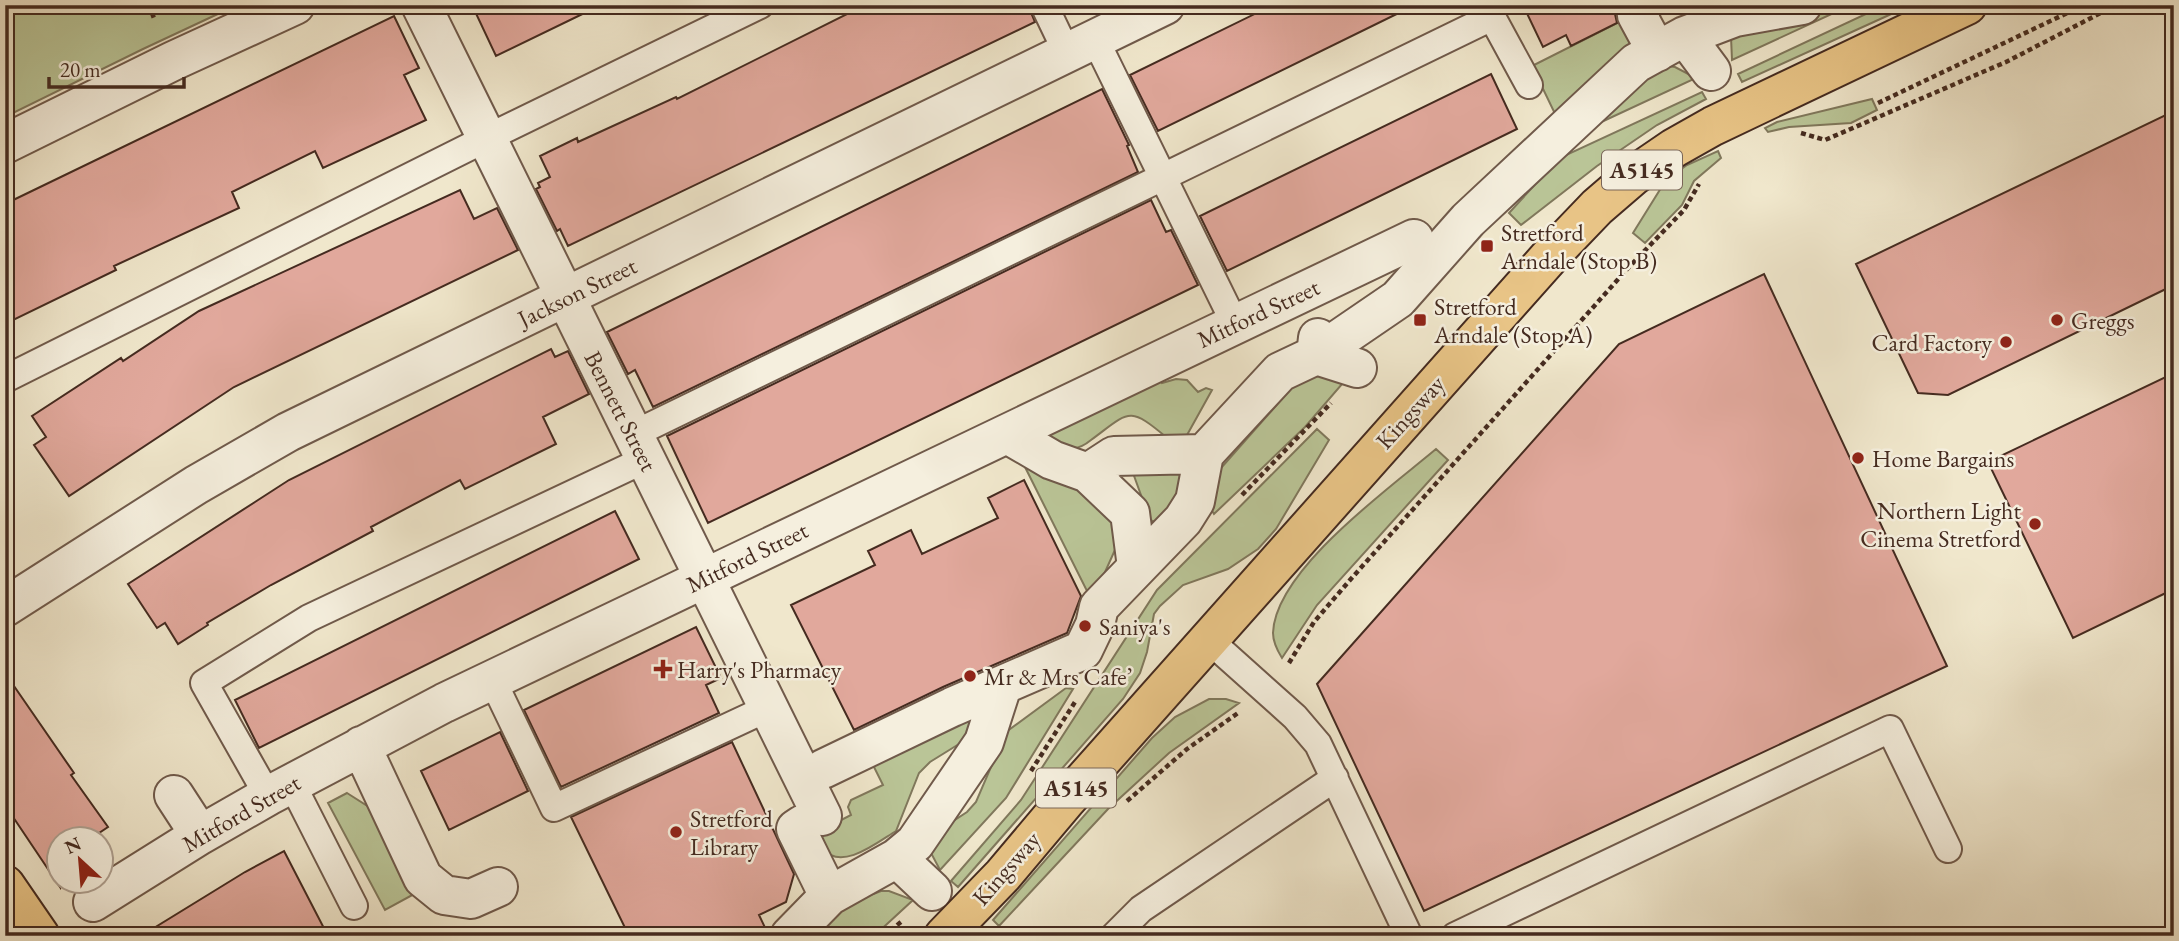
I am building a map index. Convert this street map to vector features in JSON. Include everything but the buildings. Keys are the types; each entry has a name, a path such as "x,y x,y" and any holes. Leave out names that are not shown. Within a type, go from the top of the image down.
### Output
{"main road":[{"name":"Kingsway","path":"944,936 1003,875 1067,799 1496,315 1598,207 1633,176 1713,126 1967,5"},
{"path":"5,885 40,936"}],"street":[{"path":"5,144 173,61 295,5"},
{"name":"Bennett Street","path":"421,5 768,708 812,820 796,829 829,897"},
{"name":"Jackson Street","path":"9,597 288,432 1165,5"},
{"path":"1643,5 1637,15 1688,30 1711,71"},
{"path":"823,769 952,706 1083,650 1095,625 1099,607 1182,520 1195,501 1204,454 1280,372 1317,346 1398,299 1427,259 1636,63 1688,30 1801,5"},
{"name":"Mitford Street","path":"93,902 200,835 280,790 492,679 1235,324 1427,259"},
{"path":"1317,346 1357,368"},
{"path":"1016,439 1052,460 1088,473 1130,513 1137,567"},
{"path":"1088,473 1114,456 1204,454"},
{"path":"790,936 829,897 906,851 984,742 1002,685"},
{"path":"361,746 423,878 444,895 471,899 498,887"},
{"path":"174,795 200,835"},
{"path":"906,851 932,891"}],"lane":[{"path":"5,379 760,5"},
{"path":"1044,5 1081,46 1164,177 1235,324"},
{"path":"354,906 280,790 204,683 309,618 1490,11 1528,85"},
{"path":"1209,640 1295,718 1318,744 1409,936"},
{"path":"492,679 554,808 768,708"},
{"path":"1455,936 1890,729 1948,849"},
{"path":"1114,936 1141,909 1335,778"}],"path":[{"path":"151,11 161,5"},
{"path":"1878,103 2084,5"},
{"path":"1795,134 1803,133 1825,140 2006,62 2116,5"},
{"path":"1122,805 1187,749 1249,706 1275,681 1314,622 1629,267 1684,210 1700,182"}],"green space":[{"path":"5,5 237,5 5,117"},
{"path":"1818,5 1851,5 1732,60 1731,37"},
{"path":"1885,5 1911,5 1742,82 1738,74"},
{"path":"1627,18 1637,38 1558,120 1532,66"},
{"path":"1668,66 1696,78 1582,131 1625,87"},
{"path":"1702,92 1706,99 1657,125 1597,166 1521,225 1509,213 1552,166 1566,155"},
{"path":"1872,99 1877,110 1851,123 1789,127 1768,132 1765,128 1777,122"},
{"path":"1718,151 1721,158 1694,181 1682,205 1645,243 1633,233 1666,180 1687,165"},
{"path":"1156,373 1162,383 1176,379 1187,380 1198,392 1206,388 1212,390 1187,435 1166,437 1144,420 1128,416 1077,448 1062,445 1037,430"},
{"path":"1303,375 1349,376 1305,427 1214,514 1211,509 1221,468"},
{"path":"1317,429 1329,440 1276,529 1258,549 1228,569 1183,585 1160,606 1154,614 1140,673 1123,699 958,887 951,881 1021,800 1157,590"},
{"path":"1436,449 1448,460 1317,605 1282,658 1273,633 1279,609 1293,583 1338,532"},
{"path":"1025,467 1065,474 1117,515 1119,541 1092,601"},
{"path":"1182,471 1183,502 1155,522 1150,520 1133,473"},
{"path":"1066,688 1073,689 1006,798 940,870 931,853 938,831 967,812 976,802 1006,732"},
{"path":"1209,699 1226,699 1239,703 1169,753 1108,809 999,926 993,920 1152,738 1175,717"},
{"path":"966,705 980,731 930,762 919,773 896,831 850,856 831,855 823,849 816,833 851,815 848,807 851,800 883,785 867,753"},
{"path":"347,793 372,809 416,893 385,910 328,803"},
{"path":"889,891 913,900 874,936 821,936 829,917 835,911 852,901"}],"place":[{"name":"Stretford Arndale (Stop B)","path":"1487,246"},
{"name":"Stretford Arndale (Stop A)","path":"1420,320"},
{"name":"Greggs","path":"2057,320"},
{"name":"Card Factory","path":"2006,342"},
{"name":"Home Bargains","path":"1858,458"},
{"name":"Northern Light Cinema Stretford","path":"2035,524"},
{"name":"Saniya's","path":"1085,626"},
{"name":"Harry's Pharmacy","path":"663,669"},
{"name":"Mr & Mrs Cafe’","path":"970,676"},
{"name":"Stretford Library","path":"676,832"}]}
